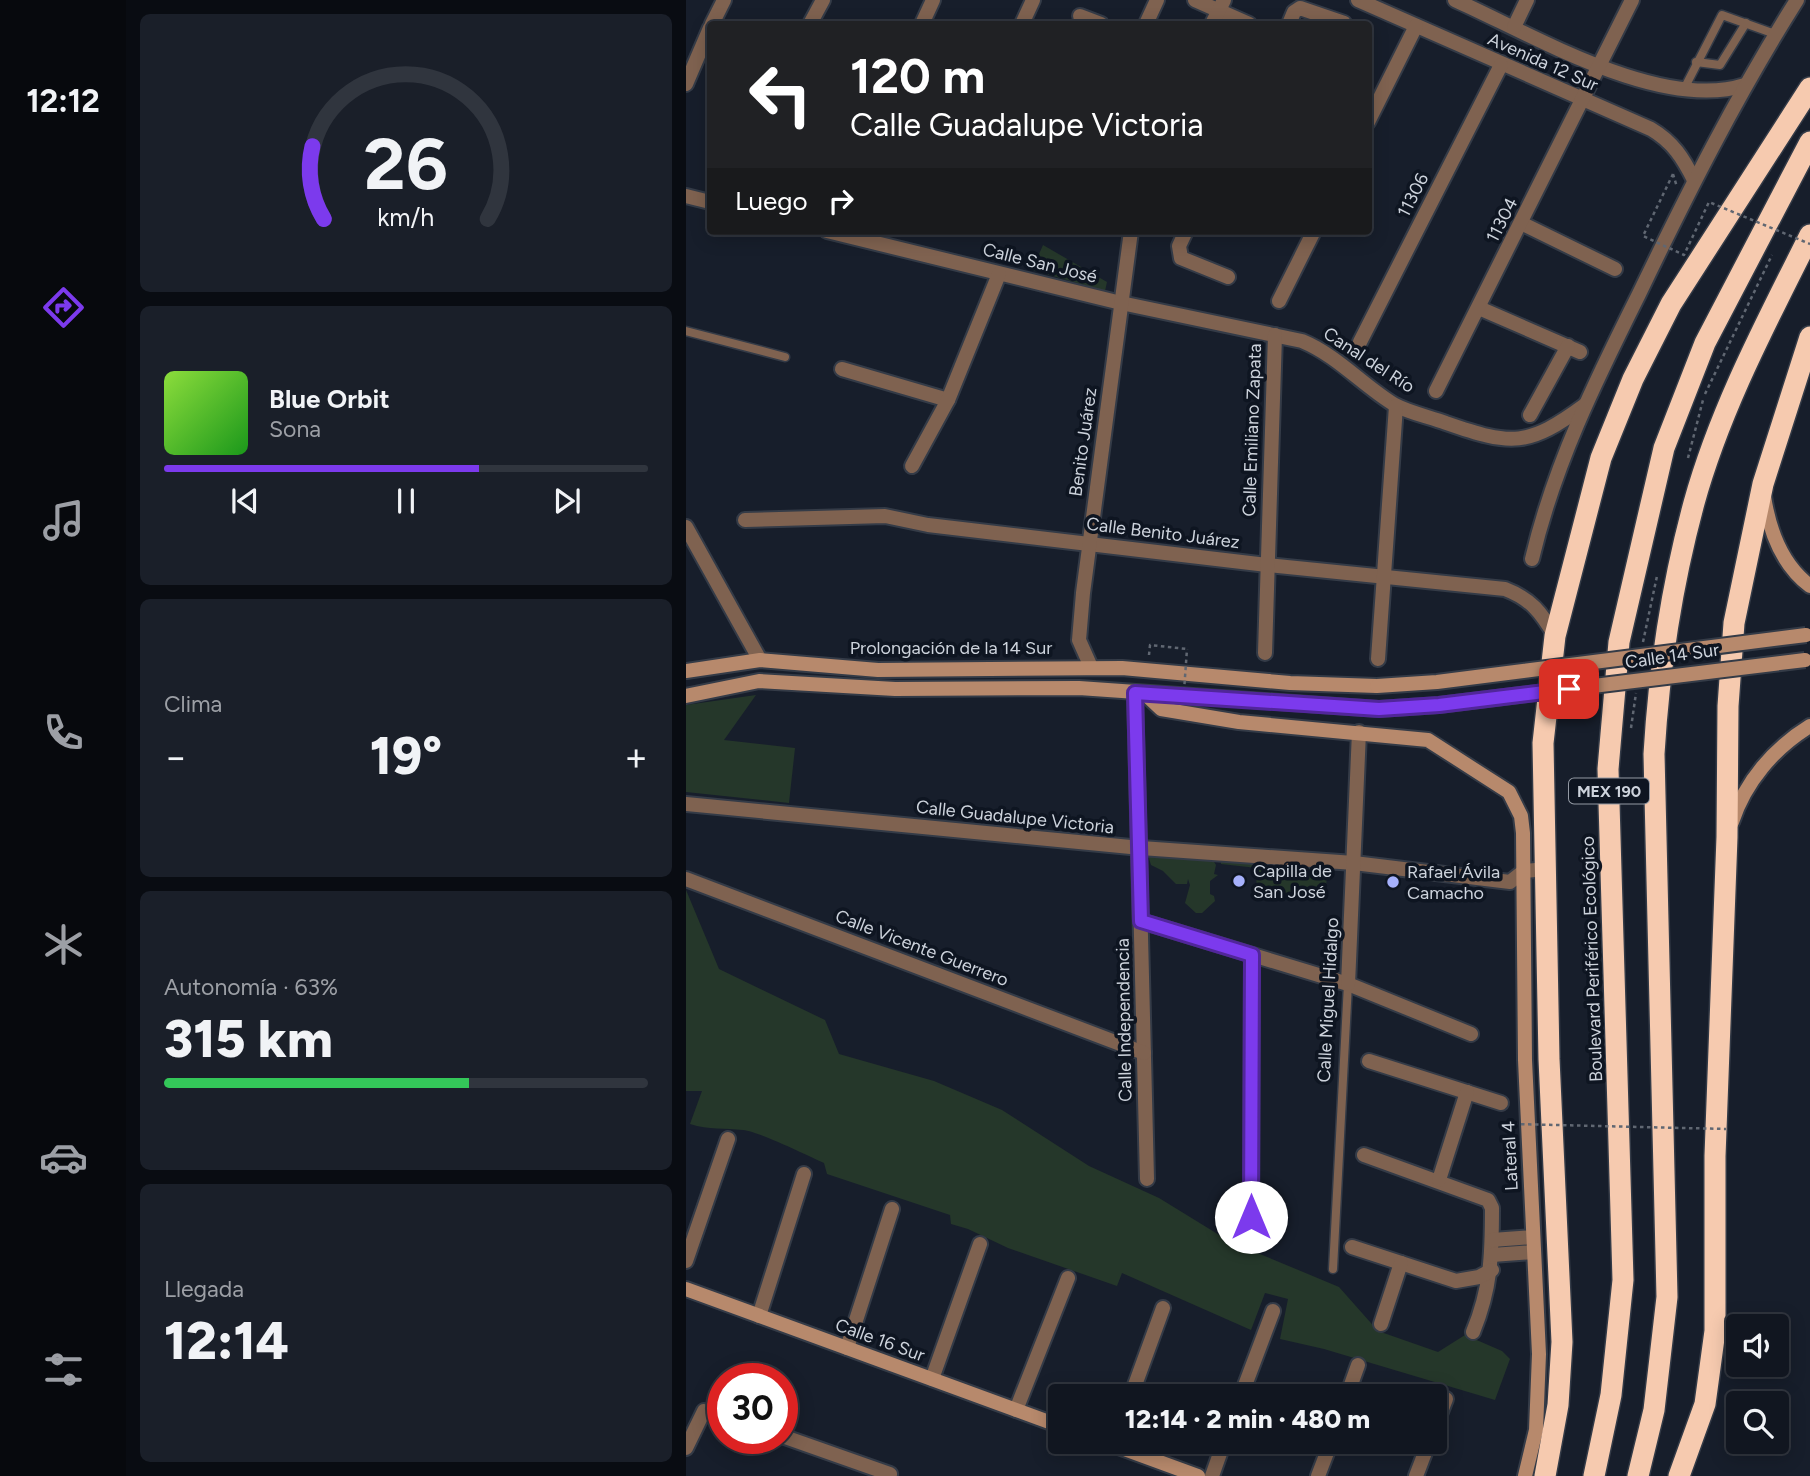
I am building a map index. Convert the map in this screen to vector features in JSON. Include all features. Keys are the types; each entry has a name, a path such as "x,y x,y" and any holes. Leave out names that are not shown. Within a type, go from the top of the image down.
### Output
{"highway":[{"path":"1545,1476 1558,1405 1562,1342 1549,1059 1543,743 1555,636 1601,458 1633,379 1671,304 1810,88"},
{"name":"Boulevard Periférico Ecológico","path":"1594,1476 1611,1395 1623,1280 1608,769 1619,642 1664,447 1705,343 1810,142"},
{"name":"MEX 190","path":"1638,1476 1654,1410 1667,1297 1654,754 1671,607 1695,502 1744,372 1810,234"},
{"path":"1679,1476 1705,1404 1715,1331 1715,1156 1727,837 1728,706 1734,622 1763,484 1810,337"}],"main road":[{"path":"1792,387 1810,369"},
{"path":"1763,484 1768,519 1782,554 1810,586"},
{"name":"Calle 14 Sur","path":"1091,667 1194,672 1290,683 1377,686 1437,682 1810,635"},
{"name":"Prolongación de la 14 Sur","path":"686,671 760,660 878,670 1091,667"},
{"name":"Calle 14 Sur","path":"686,696 759,681 895,689 1079,688 1189,700 1331,708 1403,708 1810,660"},
{"name":"Lateral 4","path":"1140,693 1161,709 1239,722 1409,736 1442,747 1509,792 1516,802 1523,833 1525,1060 1539,1401 1525,1476"},
{"path":"1727,837 1738,805 1762,767 1784,745 1810,726"},
{"path":"1525,1060 1549,1059"},
{"name":"Calle 16 Sur","path":"686,1289 1048,1422"},
{"path":"1140,1454 1198,1476"}],"street":[{"path":"714,21 724,0"},
{"path":"812,21 822,0"},
{"path":"923,21 933,0"},
{"path":"1022,21 1033,0"},
{"path":"1147,21 1157,0"},
{"path":"1195,0 1241,21"},
{"name":"Avenida 12 Sur","path":"1358,0 1664,137 1682,156 1695,180"},
{"name":"Avenida 12 Sur","path":"1455,0 1602,66 1683,90 1726,91 1745,85"},
{"path":"1514,27 1527,0"},
{"name":"11304","path":"1436,391 1602,66 1632,0"},
{"path":"1532,559 1546,501 1585,405 1695,180 1745,85 1797,0"},
{"path":"1290,21 1294,12 1300,8 1338,21"},
{"path":"1080,16 1093,21"},
{"path":"1372,114 1416,26"},
{"path":"686,84 707,36"},
{"name":"11306","path":"1360,342 1501,65"},
{"path":"686,196 707,201"},
{"path":"1521,223 1615,269"},
{"name":"Calle San José","path":"843,235 1121,303"},
{"name":"Benito Juárez","path":"1091,667 1082,653 1079,640 1089,542 1130,235"},
{"path":"1184,235 1179,246 1181,258 1228,277"},
{"path":"1279,301 1312,235"},
{"path":"912,466 948,400 999,274"},
{"name":"Canal del Río","path":"1121,303 1275,335 1319,348 1396,405 1485,437 1513,439 1543,433 1585,405"},
{"path":"1479,308 1574,349 1530,415"},
{"name":"Calle Emiliano Zapata","path":"1265,653 1275,335"},
{"path":"842,369 948,400"},
{"path":"1378,659 1396,405"},
{"name":"Calle Benito Juárez","path":"745,520 884,516 928,525 1267,565 1505,589 1526,597 1538,608 1555,636"},
{"path":"686,527 760,660"},
{"name":"Calle Independencia","path":"1140,693 1141,921 1147,1178"},
{"name":"Calle Miguel Hidalgo","path":"1348,984 1359,732"},
{"name":"Calle Guadalupe Victoria","path":"686,804 1141,849 1354,863 1510,882 1524,871 1547,869"},
{"name":"Calle Vicente Guerrero","path":"686,878 1144,1053"},
{"path":"1141,921 1348,984 1471,1034"},
{"path":"1251,1217 1252,955"},
{"path":"1369,1060 1501,1103"},
{"path":"1439,1180 1467,1092"},
{"path":"686,1261 728,1139"},
{"path":"1364,1155 1488,1200 1492,1208 1492,1262 1486,1302 1473,1332"},
{"path":"759,1316 804,1174"},
{"path":"847,1348 892,1209"},
{"path":"1492,1240 1534,1244"},
{"path":"932,1379 980,1244"},
{"path":"1352,1247 1456,1281 1479,1278 1492,1262 1534,1244"},
{"path":"1381,1324 1401,1263"},
{"path":"1016,1410 1068,1278"},
{"path":"1135,1384 1163,1308"},
{"path":"1246,1384 1273,1311"},
{"path":"1351,1384 1358,1365"},
{"path":"686,1446 704,1411 707,1412"},
{"path":"798,1442 890,1474"},
{"path":"1212,1476 1220,1454"},
{"path":"1318,1476 1326,1454"},
{"path":"1416,1476 1424,1454"}],"lane":[{"path":"1683,90 1718,18 1726,15 1775,34"},
{"path":"1696,62 1720,65 1746,23"},
{"path":"686,331 785,358"},
{"name":"Calle Miguel Hidalgo","path":"1334,1269 1348,984"}],"path":[{"path":"1673,173 1643,236 1684,255 1709,202 1810,244"},
{"path":"1150,646 1187,649 1189,700"},
{"path":"1514,1124 1726,1129"}],"green space":[{"path":"1043,245 1107,282 1105,291 1032,270"},
{"path":"756,695 724,740 795,748 789,803 686,792 686,705"},
{"path":"1147,852 1211,857 1216,865 1214,874 1218,875 1210,881 1210,894 1215,901 1202,913 1196,913 1185,903 1190,885 1188,879 1187,884 1176,884 1163,871 1151,865"},
{"path":"1221,860 1328,863 1325,899 1256,893 1257,868 1221,864"},
{"path":"686,890 719,969 825,1020 839,1054 934,1081 1002,1110 1089,1166 1159,1198 1229,1241 1339,1287 1378,1331 1438,1352 1465,1335 1502,1351 1510,1359 1495,1400 1324,1349 1280,1339 1288,1299 1265,1293 1251,1330 1122,1273 1117,1286 1008,1248 951,1224 950,1215 827,1174 824,1163 760,1135 743,1130 690,1124 702,1091 686,1091"}],"place":[{"name":"Capilla de San José","path":"1239,881"},
{"name":"Rafael Ávila Camacho","path":"1393,882"}],"route":[{"path":"1251,1217 1252,955 1141,921 1135,693 1331,708 1379,709 1439,705 1569,689"}]}
